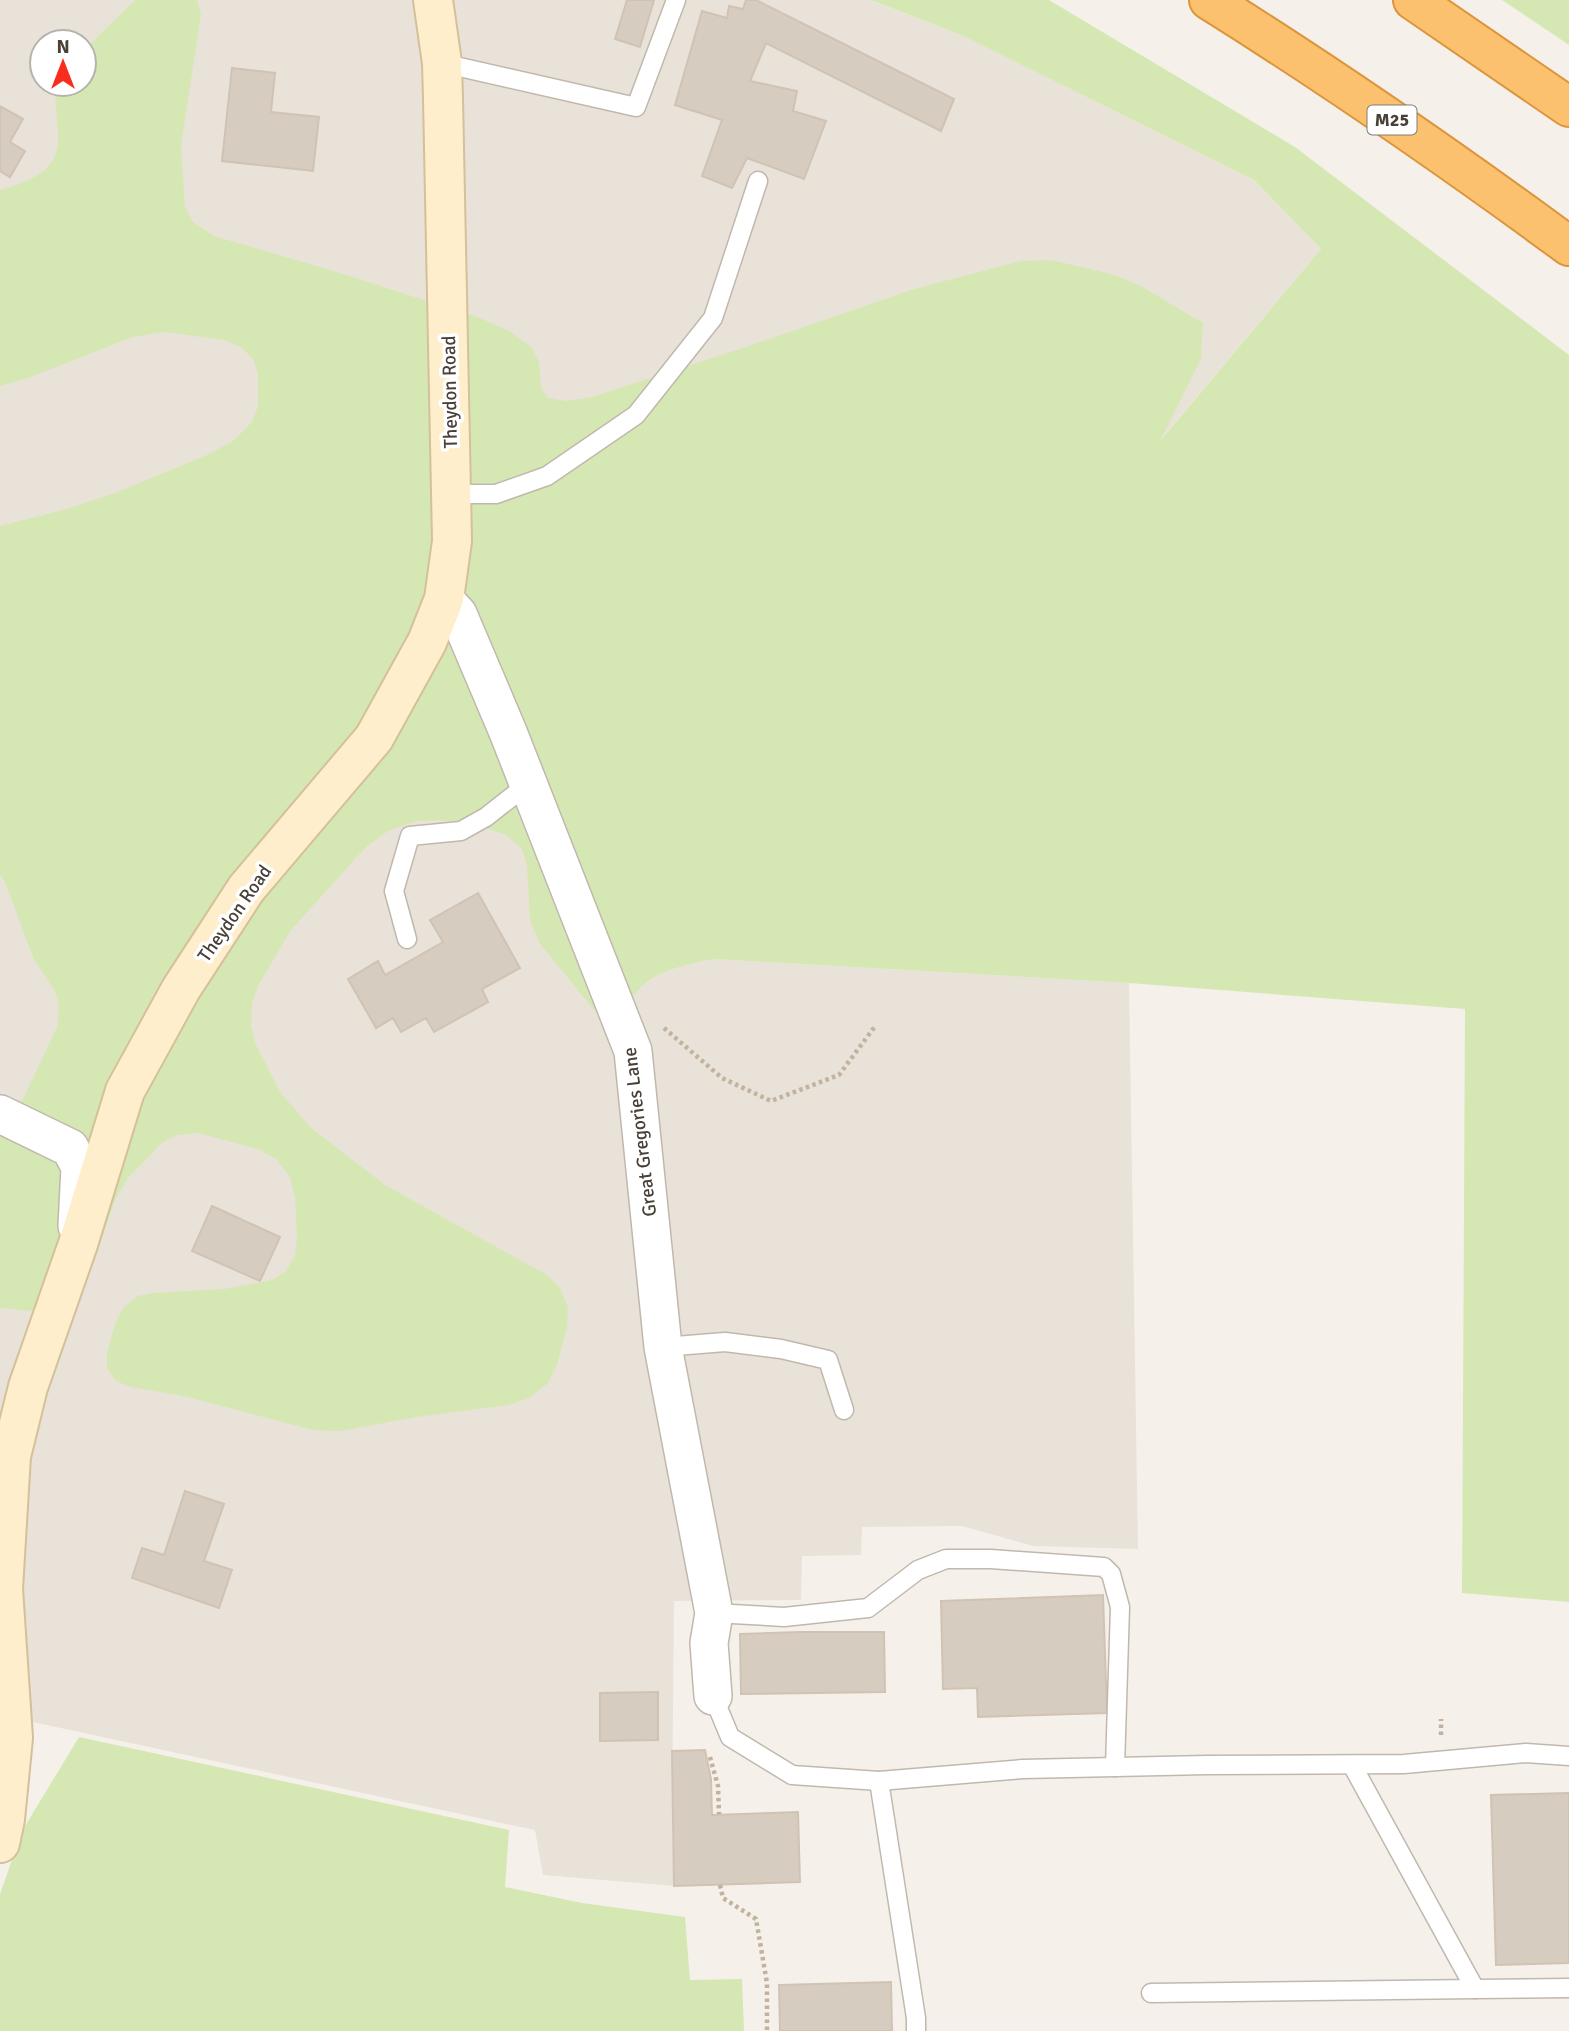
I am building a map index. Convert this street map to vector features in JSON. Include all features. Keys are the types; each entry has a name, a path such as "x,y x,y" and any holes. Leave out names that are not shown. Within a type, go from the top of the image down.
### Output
{"highway":[{"name":"M25","path":"1209,0 1351,92 1569,246"},
{"path":"1413,0 1569,107"}],"street":[{"name":"Theydon Road","path":"0,1843 13,1738 3,1589 11,1456 28,1387 78,1244 125,1091 181,989 246,889 374,738 427,642 444,599 452,541 442,63 433,0"},
{"name":"Great Gregories Lane","path":"444,599 458,614 633,1051 663,1347 714,1613 709,1643 713,1696"},
{"path":"7,1122 69,1149 79,1167 78,1244"}],"lane":[{"path":"442,63 636,107 676,0"},
{"path":"451,494 496,494 547,476 636,415 713,318 758,181"},
{"path":"407,939 394,891 410,836 461,831 486,817 528,785"},
{"path":"663,1347 725,1342 781,1349 828,1360 844,1410"},
{"path":"714,1613 784,1617 868,1608 918,1570 946,1559 992,1559 1104,1567 1111,1574 1120,1607 1115,1767"},
{"path":"713,1696 730,1737 792,1775 879,1781 1023,1769 1404,1764 1526,1753 1569,1756"},
{"path":"1352,1765 1475,1989"},
{"path":"879,1781 916,2031"},
{"path":"1152,1993 1569,1987"}],"path":[{"path":"663,1026 722,1078 771,1101 839,1074 876,1025"},
{"path":"720,1885 723,1898 756,1919 767,1983 768,2031"}],"shaded area":[{"path":"0,0 869,0 959,34 1254,180 1321,249 715,959 1129,983 1138,1549 1033,1546 962,1526 862,1527 861,1555 802,1556 801,1600 674,1601 674,1886 543,1875 535,1830 0,1715"}],"green space":[{"path":"135,0 197,0 201,14 181,146 185,207 193,222 214,236 480,318 509,331 531,347 539,362 541,388 548,398 567,401 592,397 914,289 1021,261 1051,260 1112,274 1139,285 1203,323 1201,359 1160,441 1321,249 1254,180 959,34 870,0 1049,0 1295,147 1569,355 1569,1602 1462,1593 1465,1009 1129,983 714,959 675,968 656,976 637,991 622,1015 613,1022 599,1016 540,944 530,920 527,866 522,849 506,835 486,828 440,820 416,821 388,831 366,847 291,930 259,984 252,1003 251,1025 255,1043 280,1092 311,1128 385,1185 547,1275 560,1288 568,1307 567,1327 557,1365 548,1383 529,1398 509,1405 416,1417 341,1431 313,1430 188,1397 131,1387 116,1381 107,1368 107,1353 116,1321 124,1307 138,1296 224,1289 272,1280 285,1272 295,1256 295,1197 290,1177 276,1159 258,1149 198,1133 177,1135 162,1143 128,1178 115,1200 83,1292 65,1307 46,1312 0,1308 0,1137 15,1116 57,1027 59,1005 55,991 34,960 0,875 0,526 67,509 118,492 209,454 234,440 252,422 258,406 258,375 254,360 241,347 224,340 164,332 133,337 0,386 0,190 28,180 48,167 57,146 56,98 98,98 98,36"},
{"path":"1502,0 1569,0 1569,45"},
{"path":"79,1737 509,1830 505,1887 582,1903 685,1917 690,1980 742,1979 744,2031 0,2031 0,1894 22,1831"}],"building":[{"path":"627,0 654,0 640,47 615,39"},
{"path":"746,0 756,0 954,99 941,131 766,43 750,81 797,91 793,111 826,121 804,179 747,158 732,188 702,176 722,120 675,105 702,11 727,18 729,6 743,9"},
{"path":"232,68 275,73 271,112 319,117 313,171 222,161"},
{"path":"0,106 23,119 10,142 25,151 10,177 0,171"},
{"path":"478,893 520,968 482,989 488,1002 434,1032 426,1018 401,1032 393,1018 376,1028 348,979 378,961 385,975 443,942 430,920"},
{"path":"212,1206 280,1237 260,1281 192,1251"},
{"path":"185,1491 224,1504 204,1561 232,1570 219,1608 132,1578 142,1548 164,1555"},
{"path":"1103,1595 1107,1713 978,1717 977,1688 943,1689 941,1601"},
{"path":"884,1632 885,1692 741,1694 740,1634"},
{"path":"658,1692 658,1740 600,1741 600,1693"},
{"path":"705,1750 711,1779 712,1815 798,1812 800,1882 674,1886 672,1751"},
{"path":"1569,1793 1569,1963 1496,1965 1491,1795"},
{"path":"891,1982 892,2031 780,2031 779,1985"}]}
